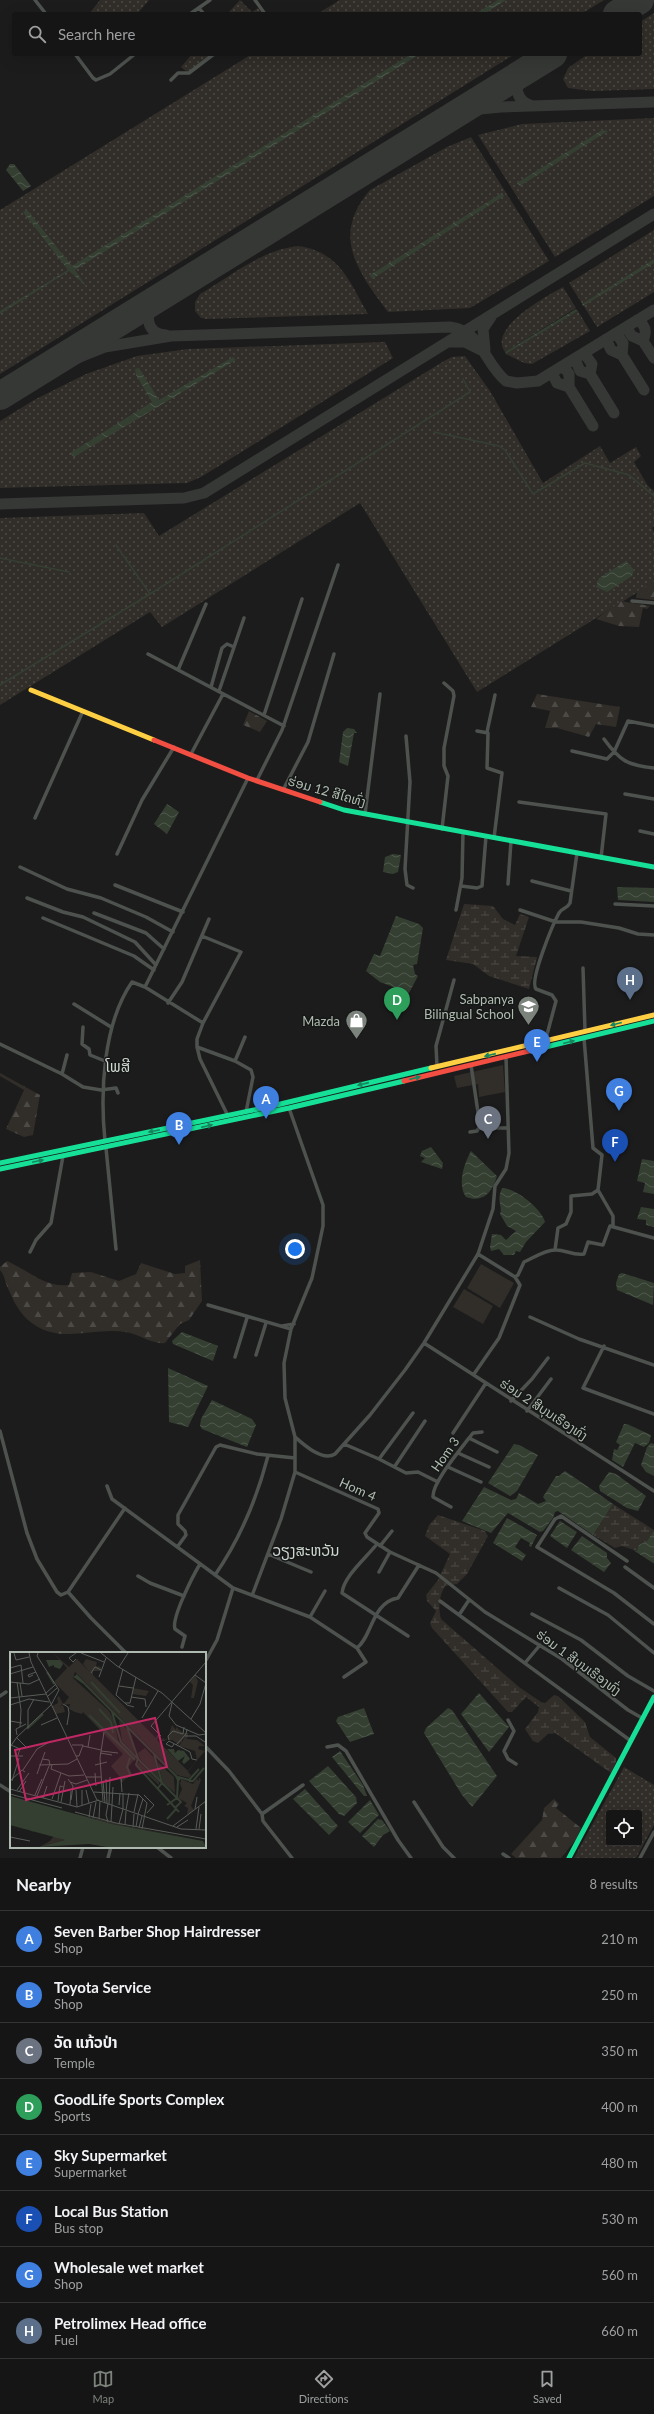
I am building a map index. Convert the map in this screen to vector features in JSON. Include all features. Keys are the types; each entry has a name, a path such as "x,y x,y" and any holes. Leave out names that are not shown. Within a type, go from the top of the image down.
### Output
{"main road":[{"name":"ຮ່ອມ 12 ສີໄຄທົ່ງ","path":"32,690 248,778 344,810 654,868"},
{"path":"0,1169 506,1057 654,1015"},
{"path":"137,1138 246,1112 288,1105 437,1067 545,1042 654,1021"},
{"path":"0,1163 105,1145"},
{"path":"569,1858 654,1697"}],"street":[{"path":"35,0 44,12"},
{"path":"193,12 210,0"},
{"path":"255,0 264,12"},
{"path":"199,8 202,12"},
{"path":"76,56 96,80 110,74 132,56"},
{"path":"172,80 178,73 189,73 211,56"},
{"path":"257,780 284,726 338,565"},
{"path":"264,715 302,600"},
{"path":"632,601 654,603"},
{"path":"178,670 206,604"},
{"path":"191,754 221,692 244,618"},
{"path":"210,687 222,648 226,644 234,647"},
{"path":"148,654 284,726"},
{"path":"283,790 308,742 334,654"},
{"path":"442,829 448,776 444,766 444,748 454,696 453,691 444,683"},
{"path":"365,814 380,694"},
{"path":"494,695 486,732 487,768 500,771 502,775 494,838"},
{"path":"35,818 83,711"},
{"path":"572,751 605,760 614,752 628,721 654,726"},
{"path":"477,731 486,732"},
{"path":"406,736 410,782 406,821 405,875 407,885 414,888"},
{"path":"604,738 614,752 632,765 654,768"},
{"path":"117,854 133,816 174,747"},
{"path":"145,987 248,778"},
{"path":"625,794 654,799"},
{"path":"520,802 606,814 601,858"},
{"path":"640,831 654,834"},
{"path":"456,910 461,886 463,832"},
{"path":"461,886 477,888 482,886 486,836"},
{"path":"508,884 511,841"},
{"path":"545,1042 556,1001 552,995 536,990 533,984 537,968 560,911 568,908 577,853"},
{"path":"20,868 67,888 101,898 146,916 173,932"},
{"path":"532,880 571,891"},
{"path":"115,885 183,912"},
{"path":"27,898 63,912 83,917 135,942 156,966"},
{"path":"615,904 654,906"},
{"path":"520,910 556,922 581,922 619,928 638,934 654,935"},
{"path":"94,913 146,933 164,950"},
{"path":"43,918 134,956 154,970"},
{"path":"168,1003 182,982 209,919"},
{"path":"202,936 241,952 203,1023 197,1039 200,1059 228,1116"},
{"path":"584,968 584,1035 593,1148 602,1154 598,1190 613,1216 613,1226"},
{"path":"437,1067 436,1046 454,980"},
{"path":"116,1249 101,1090 112,1027 130,983 133,982 145,987 168,1003 203,1023"},
{"path":"74,1004 112,1027"},
{"path":"83,1027 82,1044 89,1049 90,1056 105,1061"},
{"path":"235,1061 245,1036"},
{"path":"0,1044 62,1074 80,1086 101,1090 116,1088 118,1093"},
{"path":"197,1047 235,1061 251,1070 253,1077 246,1112"},
{"path":"62,1074 67,1056"},
{"path":"295,1437 326,1457 335,1454 370,1415 424,1343 478,1254 493,1210 495,1186 506,1168 509,1153 506,1057"},
{"path":"471,1065 480,1128"},
{"path":"253,1593 268,1554 295,1472 295,1437 288,1415 283,1382 285,1355 291,1329 315,1265 323,1226 323,1205 288,1105"},
{"path":"470,1132 480,1128 508,1128"},
{"path":"30,1252 36,1240 51,1223 63,1156"},
{"path":"555,1250 558,1228 566,1224 571,1212 571,1196 592,1194 598,1190"},
{"path":"515,1277 518,1275 524,1262 555,1250 571,1254 584,1254 588,1242 603,1245 608,1228 613,1226 654,1238"},
{"path":"474,1374 500,1338 520,1285 515,1277 478,1254"},
{"path":"208,1305 247,1318 291,1329"},
{"path":"530,1317 572,1336 604,1346 654,1365"},
{"path":"235,1357 247,1318"},
{"path":"256,1355 266,1323"},
{"path":"280,1326 294,1324"},
{"name":"ຮ່ອມ 2 ສີບຸນເຮືອງທົ່ງ","path":"424,1343 474,1374 511,1401 654,1491"},
{"path":"604,1346 583,1388 654,1414"},
{"path":"511,1401 532,1379 548,1358"},
{"path":"527,1411 551,1379"},
{"path":"453,1433 486,1383"},
{"path":"379,1458 413,1412"},
{"path":"395,1466 425,1422"},
{"path":"0,1431 27,1533 37,1559 57,1592 61,1595 68,1592 125,1508"},
{"path":"469,1438 473,1433 482,1432"},
{"name":"Hom 3","path":"344,1444 379,1458 395,1466 406,1474 418,1472 438,1482 469,1438 497,1452"},
{"path":"178,1546 186,1535 185,1531 178,1524 178,1515 216,1447 220,1445 238,1451 268,1456 295,1458"},
{"path":"458,1453 489,1467"},
{"path":"215,1575 239,1536 257,1492 268,1456"},
{"path":"448,1467 481,1482"},
{"name":"Hom 4","path":"295,1472 378,1509 379,1512 365,1533 367,1537 390,1552 436,1574 469,1600"},
{"path":"438,1482 434,1497 451,1507"},
{"path":"107,1486 112,1499 178,1546 233,1588 253,1593 310,1617 357,1648 366,1662 344,1677"},
{"path":"627,1561 561,1516 555,1519 537,1547 614,1593 654,1624"},
{"path":"392,1531 348,1575 342,1593 408,1636"},
{"path":"379,1572 390,1552"},
{"path":"268,1554 311,1572"},
{"path":"182,1647 185,1636 177,1631 174,1626 190,1580 200,1564"},
{"path":"357,1648 363,1643 368,1629 377,1615 388,1601 392,1598 398,1598 419,1565"},
{"path":"625,1567 654,1588"},
{"path":"138,1576 150,1583 184,1596"},
{"path":"206,1660 217,1640 233,1588"},
{"path":"559,1588 608,1615 654,1653"},
{"path":"310,1617 325,1591"},
{"path":"68,1592 91,1618 125,1652"},
{"path":"459,1615 469,1600"},
{"name":"ຮ່ອມ 1 ສີບຸນເຮືອງທົ່ງ","path":"469,1600 540,1645 643,1719"},
{"path":"440,1601 632,1741"},
{"path":"532,1614 581,1640 628,1676 654,1691"},
{"path":"525,1663 540,1645"},
{"path":"0,1696 6,1692"},
{"path":"508,1720 514,1731 504,1751 508,1759 516,1764"},
{"path":"327,1748 338,1745 346,1751 398,1840 411,1858"},
{"path":"206,1747 229,1771 262,1814 263,1821 292,1858"},
{"path":"262,1814 303,1785"},
{"path":"0,1786 10,1791"},
{"path":"414,1802 443,1847 454,1858"},
{"path":"640,1858 654,1832"},
{"path":"80,1858 83,1848"},
{"path":"109,1858 112,1848"},
{"path":"158,1848 171,1858"},
{"path":"503,1854 510,1858"}],"green space":[{"path":"100,0 149,0 139,12 91,12"},
{"path":"240,0 252,12 229,12"},
{"path":"340,0 604,0 584,12 320,12"},
{"path":"258,8 261,12 252,12"},
{"path":"654,13 654,89 592,91 568,88 563,79 568,68 585,56 642,56 642,21"},
{"path":"190,56 210,56 190,71 186,71 181,67"},
{"path":"249,56 512,56 0,374 0,210"},
{"path":"654,118 654,196 555,257 478,135 522,124"},
{"path":"471,137 549,261 470,308 388,312 358,267 353,252 350,238 352,222 358,206 370,190 447,147"},
{"path":"654,230 654,292 597,327 569,283"},
{"path":"298,246 312,249 334,261 349,280 368,314 207,319 201,318 195,311 195,302 200,294 259,258 284,248"},
{"path":"563,287 576,308 505,352 502,343 504,333 511,323 533,305"},
{"path":"578,311 590,331 532,364 524,363 506,354"},
{"path":"385,342 393,358 201,477 187,483 0,488 0,421 34,400 86,374 137,356 188,349"},
{"path":"465,356 490,391 543,483 600,446 610,463 636,447 641,456 634,462 648,486 654,491 654,526 652,528 654,532 654,582 477,692 360,503 162,627 150,612 0,705 0,518 144,513 159,536 444,361 452,357"},
{"path":"654,582 654,600 636,598 637,591"},
{"path":"621,601 650,606 647,609 643,608 639,627 619,626 596,619"},
{"path":"537,694 620,707 616,727 596,724 589,737 557,728 545,728 550,711 531,707"},
{"path":"249,711 267,721 260,732 243,725"},
{"path":"464,904 493,906 503,919 515,925 520,914 529,917 516,956 537,957 529,989 489,976 473,964 446,960"},
{"path":"503,1065 505,1092 479,1097 478,1084 457,1088 454,1076"},
{"path":"0,1073 40,1095 33,1135 24,1137 6,1129 24,1090 0,1076"},
{"path":"200,1260 202,1301 189,1320 180,1324 165,1343 150,1341 135,1334 125,1332 112,1331 63,1334 39,1328 28,1320 18,1308 0,1270 0,1267 7,1261 44,1281 52,1284 69,1285 72,1273 91,1272 119,1281 136,1274 141,1263 175,1274 185,1273 185,1266"},
{"path":"481,1264 514,1283 500,1308 467,1288"},
{"path":"464,1289 493,1306 483,1324 453,1307"},
{"path":"613,1504 654,1530 647,1541 637,1551 622,1546 615,1548 593,1535"},
{"path":"438,1515 485,1531 488,1536 467,1574 457,1584 445,1586 441,1594 440,1602 441,1619 519,1687 541,1702 545,1703 554,1695 558,1696 585,1722 590,1737 616,1758 616,1762 611,1773 555,1733 548,1734 538,1743 533,1741 525,1729 538,1712 539,1707 526,1697 512,1712 508,1712 432,1628 430,1623 436,1611 427,1601 426,1595 438,1580 450,1554 425,1536 429,1525"},
{"path":"624,1767 654,1785 654,1825 636,1858 574,1858"},
{"path":"554,1799 559,1804 556,1808 581,1828 577,1838 561,1858 516,1858 511,1854 542,1820 544,1808"}],"water":[{"path":"498,0 506,0 487,12 478,12"},
{"path":"408,56 417,56 75,270 86,286 69,271 0,314 0,311 68,270 23,212 27,210 72,266"},
{"path":"602,130 608,131 520,186 517,183"},
{"path":"10,164 14,164 31,186 23,191 6,170"},
{"path":"502,193 504,196 372,279 370,275"},
{"path":"654,259 654,263 583,306 582,304"},
{"path":"576,309 578,311 506,354 505,352"},
{"path":"233,357 236,360 74,457 70,453 152,402 136,375 135,369 139,368 159,400"},
{"path":"626,561 634,570 632,576 607,592 596,587 599,578"},
{"path":"347,728 354,729 357,733 354,733 348,766 339,762 343,732"},
{"path":"167,804 179,812 167,834 154,824"},
{"path":"393,854 401,855 398,872 393,874 383,872 385,857"},
{"path":"617,887 654,888 654,902 618,900"},
{"path":"396,916 419,924 423,928 417,964 413,965 415,974 418,976 409,993 380,982 366,971 374,954 380,956"},
{"path":"431,1147 443,1163 442,1169 421,1162 425,1158 420,1156 422,1151"},
{"path":"471,1151 497,1176 489,1192 477,1199 466,1197 462,1186 462,1174"},
{"path":"642,1159 654,1161 654,1194 643,1192 645,1183 637,1181"},
{"path":"502,1188 514,1191 521,1195 539,1211 545,1222 526,1242 520,1252 516,1251 514,1255 504,1255 499,1249 491,1251 490,1247 492,1234 501,1235 506,1240 516,1231 507,1226 500,1214 500,1193"},
{"path":"641,1207 654,1209 654,1227 646,1225 646,1220 637,1219"},
{"path":"622,1273 654,1283 653,1305 617,1290 616,1283 619,1274"},
{"path":"182,1332 218,1346 213,1361 173,1344 172,1341"},
{"path":"168,1368 208,1386 188,1427 169,1422"},
{"path":"212,1400 252,1419 256,1425 247,1447 202,1429 200,1426 201,1419"},
{"path":"624,1424 651,1435 649,1443 644,1447 635,1443 623,1467 612,1460 614,1449 617,1450 620,1445 616,1442"},
{"path":"651,1443 654,1444 654,1476 646,1472 641,1465 647,1447"},
{"path":"514,1444 538,1455 517,1491 510,1496 488,1483"},
{"path":"565,1471 613,1504 593,1535 558,1511 555,1512 553,1518 543,1531 540,1532 508,1513 491,1533 462,1521 484,1487 511,1500 516,1499 519,1493 538,1504 546,1501 543,1497 556,1476 559,1476"},
{"path":"609,1472 616,1474 646,1496 638,1511 627,1508 600,1491 599,1486"},
{"path":"507,1518 537,1535 531,1547 529,1546 530,1543 521,1538 515,1547 526,1555 522,1561 493,1543"},
{"path":"560,1521 577,1532 567,1548 550,1536"},
{"path":"654,1530 653,1563 633,1550 637,1551 639,1545 647,1541"},
{"path":"582,1536 607,1553 607,1558 611,1563 604,1572 571,1550"},
{"path":"479,1693 509,1727 489,1752 461,1714"},
{"path":"364,1708 374,1734 350,1742 336,1721 338,1717"},
{"path":"448,1708 452,1710 497,1776 472,1807 462,1795 424,1733 426,1728"},
{"path":"340,1751 363,1785 367,1796 364,1796 332,1757"},
{"path":"328,1766 356,1797 357,1803 344,1816 339,1814 309,1781"},
{"path":"305,1789 338,1826 329,1835 293,1799"},
{"path":"370,1800 379,1815 360,1833 348,1822"},
{"path":"378,1819 382,1820 390,1831 383,1835 374,1847 362,1836"}],"waterway":[{"path":"0,685 150,594 470,392 463,379"},
{"path":"434,432 499,446 505,450 533,494 585,463 629,475 654,496"},
{"path":"116,545 150,594"},
{"path":"0,558 69,572"}],"taxiway":[{"path":"524,72 518,82 517,87 519,97 522,101 533,106"},
{"path":"453,116 480,109 501,107 654,102"},
{"path":"0,504 184,498 204,493 654,214"},
{"path":"157,299 150,310 150,327 159,334 166,335"},
{"path":"33,376 105,347 171,336 450,327 461,330 476,341 492,366 506,381 517,383 538,381 654,310"},
{"path":"485,350 483,329 491,317"},
{"path":"637,320 644,326 645,335 643,341 654,358"},
{"path":"626,327 632,336 643,341"},
{"path":"616,333 623,343 622,355 644,390"},
{"path":"606,339 611,350 622,355"},
{"path":"449,342 465,342 481,350"},
{"path":"584,353 592,364 590,374 614,413"},
{"path":"575,359 580,371 590,374"},
{"path":"563,366 569,374 569,387 593,426"},
{"path":"552,373 557,383 569,387"}],"runway":[{"path":"620,12 640,0"},
{"path":"0,396 550,56"}],"traffic: fast":[{"path":"320,802 344,810 654,867"},
{"path":"533,1050 654,1021"},
{"path":"0,1163 268,1107 431,1068"},
{"path":"0,1169 289,1108 404,1081"},
{"path":"569,1858 654,1697"}],"traffic: slow":[{"path":"31,690 154,740"},
{"path":"431,1068 654,1015"}],"traffic: jam":[{"path":"154,740 248,778 320,802"},
{"path":"404,1081 533,1050"}],"place":[{"name":"Petrolimex Head office","path":"630,1000"},
{"name":"GoodLife Sports Complex","path":"397,1020"},
{"name":"Sabpanya Bilingual School","path":"529,1026"},
{"name":"Mazda","path":"356,1040"},
{"name":"Sky Supermarket","path":"537,1062"},
{"name":"Wholesale wet market","path":"619,1111"},
{"name":"Seven Barber Shop Hairdresser","path":"266,1119"},
{"name":"ວັດ ແກ້ວປ່າ","path":"488,1139"},
{"name":"Toyota Service","path":"179,1145"},
{"name":"Local Bus Station","path":"615,1162"}],"district":[{"name":"ໂພສີ","path":"118,1066"},
{"name":"ວຽງສະຫວັນ","path":"306,1550"}]}
